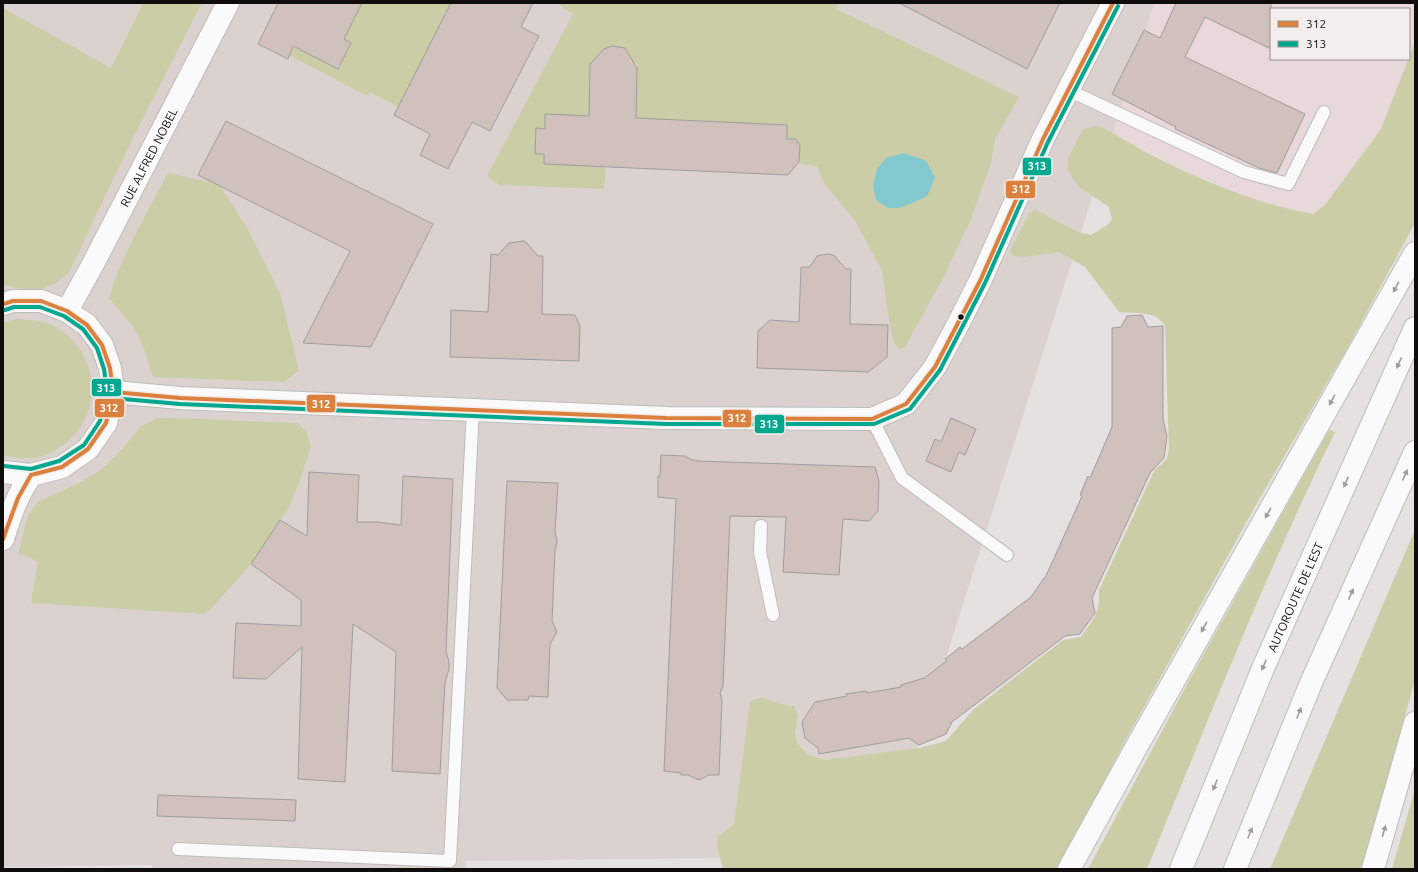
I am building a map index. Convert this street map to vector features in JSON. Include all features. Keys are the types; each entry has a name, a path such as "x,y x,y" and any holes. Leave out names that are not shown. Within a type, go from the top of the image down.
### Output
{"main road":[{"name":"RUE ALFRED NOBEL","path":"67,311 97,257 228,3"},
{"path":"113,392 180,398 674,418 872,419 906,404 935,367 980,281 1043,139 1112,3"},
{"path":"1069,869 1415,253"},
{"path":"3,472 31,475 62,467 88,449 106,423 113,392 110,368 102,345 87,325 67,311 41,302 6,301"},
{"name":"AUTOROUTE DE L’EST","path":"1181,869 1264,666 1415,328"},
{"path":"1235,869 1311,683 1415,452"},
{"path":"3,539 18,497 31,475"},
{"path":"1373,869 1415,723"}],"lane":[{"path":"1068,90 1244,172 1288,184 1324,112"},
{"path":"178,849 450,861 473,409"},
{"path":"872,419 902,478 1007,555"},
{"path":"761,526 760,552 773,615"}],"shaded area":[{"path":"3,3 1154,3 883,856 466,861 466,869 152,869 152,865 3,867"},
{"path":"1131,3 1415,3 1415,42 1410,54 1410,8 1270,8 1270,60 1408,60 1381,129 1325,205 1313,214 1295,211 1244,196 1169,164 1102,127"}],"green space":[{"path":"143,3 202,3 134,136 69,272 54,284 35,291 3,285 3,8 111,68"},
{"path":"362,3 451,3 398,107 370,92 367,96 289,55 294,47 338,69 351,43 329,32 353,20"},
{"path":"557,3 838,3 836,9 1019,97 995,139 991,163 970,221 942,280 905,347 899,349 894,343 888,315 882,270 855,221 824,183 817,166 804,165 799,162 800,145 796,139 787,139 787,125 636,118 637,63 630,63 629,54 625,48 615,46 608,47 602,52 598,61 591,61 589,116 546,114 545,129 536,129 535,154 544,154 544,164 606,167 604,189 499,185 487,176 573,14"},
{"path":"1415,42 1415,223 1348,347 1257,503 1124,743 1058,869 723,869 717,847 718,835 734,824 750,702 760,698 766,698 781,704 794,706 798,715 795,732 797,743 807,754 825,760 919,748 946,741 973,710 1063,640 1081,637 1093,620 1098,605 1099,590 1154,471 1167,459 1169,449 1165,326 1161,321 1151,315 1119,312 1085,267 1059,252 1024,257 1013,256 1010,251 1030,212 1036,210 1078,232 1091,235 1106,226 1112,220 1109,207 1079,187 1067,169 1069,157 1084,129 1096,126 1102,127 1160,160 1204,180 1258,200 1313,214 1325,205 1381,129 1408,60 1410,60 1410,55"},
{"path":"168,173 219,184 247,228 280,293 299,370 284,382 153,377 144,349 134,328 109,298 114,282 128,250"},
{"path":"17,319 45,323 56,327 68,335 83,355 89,370 92,385 91,400 87,415 80,428 70,440 57,449 42,456 33,458 18,458 3,455 3,323"},
{"path":"173,418 298,423 306,431 311,446 301,478 288,509 251,564 211,609 204,614 31,603 38,562 27,556 18,554 28,515 38,502 79,483 101,470 124,447 140,427 155,419"},
{"path":"1329,430 1335,432 1309,486 1214,704 1147,869 1088,869 1190,679"},
{"path":"1415,530 1415,680 1362,869 1270,869"},
{"path":"1415,789 1415,869 1392,869"}],"water":[{"path":"904,153 926,161 935,177 927,196 898,208 888,208 876,200 873,187 877,169 886,158"}],"building":[{"path":"278,3 362,3 344,39 351,43 338,69 293,46 288,59 258,44"},
{"path":"451,3 533,3 521,27 539,36 490,131 472,122 448,169 420,155 430,134 394,115"},
{"path":"899,3 1060,3 1027,69"},
{"path":"1176,3 1271,3 1270,49 1205,17 1185,57 1305,114 1277,173 1259,168 1175,129 1176,127 1112,94 1144,30 1160,38"},
{"path":"612,46 625,48 637,68 636,118 787,125 787,139 796,139 800,145 799,162 788,175 544,164 544,154 535,154 536,128 545,129 545,114 589,116 590,64 604,49"},
{"path":"226,121 433,224 371,347 303,343 350,251 198,175"},
{"path":"526,242 538,256 543,256 542,314 575,315 580,326 579,361 450,357 451,310 488,312 491,254 498,255 509,243"},
{"path":"829,254 835,256 846,269 851,269 850,324 888,325 887,357 868,372 757,368 758,331 770,320 799,322 801,267 810,267 817,256"},
{"path":"1142,315 1148,327 1163,326 1163,419 1167,436 1164,458 1150,473 1092,598 1095,613 1080,634 1065,636 952,722 946,734 919,745 909,738 819,754 818,748 805,738 802,722 815,702 847,696 846,694 866,691 867,693 901,687 901,685 924,678 947,661 945,659 960,647 962,649 1031,597 1045,578 1082,496 1080,495 1088,476 1090,478 1112,427 1112,328 1121,327 1127,316"},
{"path":"951,418 976,429 965,455 959,452 951,472 926,461 935,439 941,442"},
{"path":"661,455 685,456 698,461 875,467 879,481 878,511 869,521 843,519 839,575 783,572 786,517 730,516 723,686 720,693 722,700 719,775 709,775 699,780 688,775 681,775 681,773 664,771 676,499 658,497 658,476 660,476"},
{"path":"309,472 359,475 357,522 377,522 401,525 403,476 453,479 446,651 449,669 445,682 440,774 392,771 396,652 353,624 345,782 298,779 302,647 266,679 233,678 236,623 301,626 301,600 251,564 280,520 307,536"},
{"path":"507,481 558,483 555,531 557,542 555,551 552,621 557,632 550,644 548,697 529,696 528,700 507,700 497,688"},
{"path":"158,795 296,800 295,821 157,816"}],"transit line":[{"name":"312","path":"113,392 180,398 666,418 872,419 906,404 935,367 980,281 1043,139 1113,3"},
{"name":"313","path":"112,398 180,404 666,424 874,424 910,409 940,370 985,283 1048,142 1118,6"},
{"name":"312","path":"3,304 13,301 41,301 67,311 87,325 102,345 110,368 113,392 106,423 88,449 62,467 31,475 18,498 3,539"},
{"name":"313","path":"4,466 31,469 59,461 84,445 100,421 107,392 104,369 97,348 83,329 64,316 40,307 14,307 5,310"}]}
